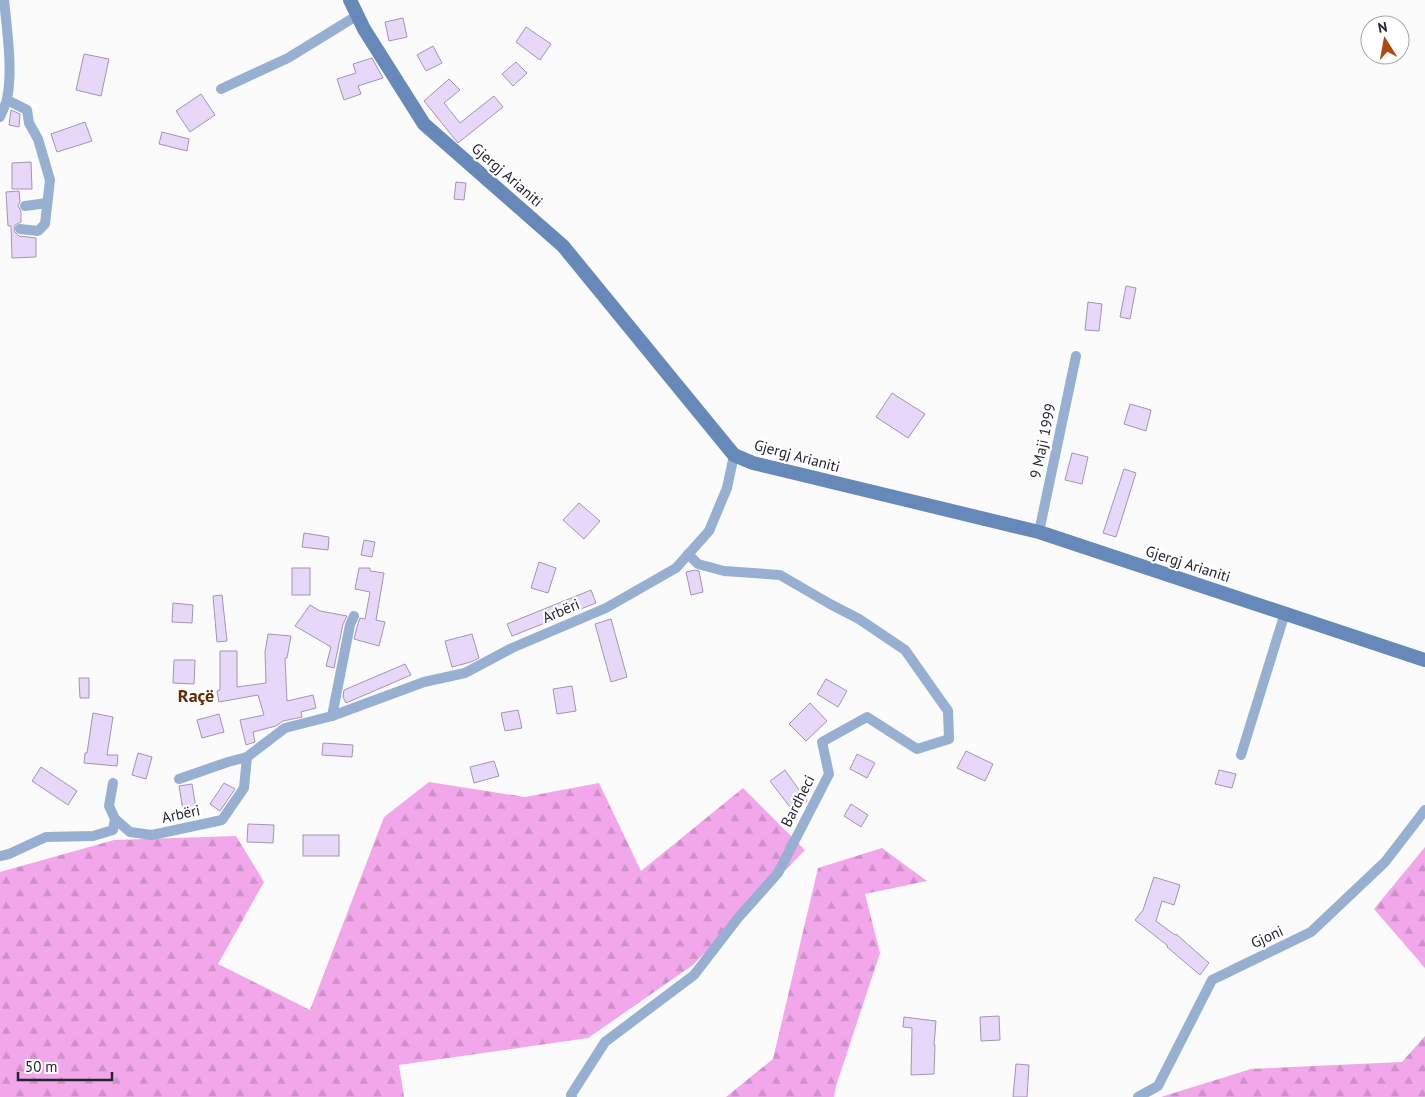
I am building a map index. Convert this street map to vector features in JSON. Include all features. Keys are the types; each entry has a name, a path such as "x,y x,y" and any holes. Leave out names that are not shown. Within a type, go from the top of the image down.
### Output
{"main road":[{"name":"Gjergj Arianiti","path":"350,0 364,29 424,124 563,246 734,455 753,463 1039,532 1425,660"}],"street":[{"path":"0,117 7,100 9,78 4,0"},
{"path":"220,89 288,58 358,15"},
{"path":"7,100 27,110 28,123 38,139 50,180 45,224 38,231 20,229"},
{"path":"25,206 47,203"},
{"name":"9 Maji 1999","path":"1039,532 1076,356"},
{"name":"Arbëri","path":"115,819 130,832 152,835 222,820 244,788 247,757 285,728 332,716 424,682 466,673 512,648 606,608 676,568 709,531 727,488 734,455"},
{"name":"Bardheci","path":"572,1097 571,1095 605,1042 694,975 738,918 778,873 829,774 822,742 867,717 917,749 949,739 948,711 905,650 859,619 780,575 724,571 698,564 688,554"},
{"path":"1241,755 1285,613"},
{"path":"332,716 350,625 354,616"},
{"path":"179,779 247,757"},
{"path":"0,856 9,854 46,837 93,836 113,830 115,819 109,806 114,783"},
{"name":"Gjoni","path":"1138,1097 1158,1086 1212,980 1311,932 1385,862 1425,810"}],"green space":[{"path":"429,782 525,797 599,783 641,871 743,788 805,850 693,965 588,1038 399,1065 404,1097 0,1097 0,872 114,840 236,836 264,882 218,964 310,1010 384,817"},
{"path":"1425,847 1425,968 1374,909"},
{"path":"882,848 927,881 865,894 880,953 834,1097 726,1097 773,1059 818,868"},
{"path":"1425,1036 1425,1097 1161,1097 1251,1069 1402,1062"}],"building":[{"path":"403,18 407,37 389,41 385,22"},
{"path":"526,27 551,44 540,60 516,42"},
{"path":"433,46 442,63 426,71 417,55"},
{"path":"84,54 109,59 101,96 76,90"},
{"path":"372,58 383,78 358,86 361,94 344,100 337,79 356,73 353,64"},
{"path":"516,62 527,73 513,86 502,74"},
{"path":"449,79 460,90 444,103 460,123 494,96 503,107 458,143 424,101"},
{"path":"201,94 215,115 190,132 176,111"},
{"path":"11,110 20,114 19,127 9,125"},
{"path":"85,122 92,141 57,152 51,134"},
{"path":"162,132 189,139 187,151 159,144"},
{"path":"31,162 32,189 12,189 12,163"},
{"path":"456,182 466,183 464,200 454,199"},
{"path":"19,191 20,202 18,206 21,211 21,222 15,225 14,231 19,236 36,238 36,257 12,258 11,226 8,226 6,192"},
{"path":"1126,286 1136,288 1130,319 1120,317"},
{"path":"1088,302 1102,304 1099,331 1085,330"},
{"path":"892,393 925,414 908,438 876,417"},
{"path":"1130,404 1151,410 1146,431 1124,424"},
{"path":"1072,453 1088,457 1082,484 1065,480"},
{"path":"1124,469 1136,473 1116,537 1103,533"},
{"path":"579,503 600,521 584,539 563,520"},
{"path":"304,533 329,537 328,550 302,547"},
{"path":"364,540 375,542 372,557 361,555"},
{"path":"539,562 556,568 548,593 531,588"},
{"path":"292,568 310,568 310,595 292,595"},
{"path":"359,568 370,568 370,571 384,573 376,620 385,622 379,646 354,639 360,618 365,619 370,592 355,589"},
{"path":"699,571 703,592 691,595 686,572"},
{"path":"591,590 596,603 512,636 507,624"},
{"path":"222,595 227,641 217,642 213,596"},
{"path":"173,603 193,605 192,623 172,622"},
{"path":"310,605 320,611 347,616 343,624 334,668 326,666 331,647 295,626"},
{"path":"611,619 627,677 611,682 595,624"},
{"path":"268,634 291,636 287,658 285,658 287,701 313,695 316,708 301,712 302,717 283,721 276,726 253,732 255,742 246,745 240,720 264,715 258,695 219,702 217,691 220,690 220,651 237,651 237,687 266,683 265,652"},
{"path":"472,634 479,658 452,667 445,641"},
{"path":"174,660 195,660 194,684 173,683"},
{"path":"405,664 411,675 346,703 343,697 344,690"},
{"path":"79,678 89,678 89,698 80,698"},
{"path":"826,679 847,691 838,707 817,694"},
{"path":"572,686 576,711 557,714 553,689"},
{"path":"810,703 827,721 806,741 789,724"},
{"path":"518,710 522,728 505,731 501,713"},
{"path":"93,713 113,717 107,755 118,755 117,766 84,763"},
{"path":"219,714 224,732 202,738 197,720"},
{"path":"323,743 353,745 352,757 322,755"},
{"path":"966,751 993,764 985,781 957,768"},
{"path":"138,753 152,757 146,779 132,775"},
{"path":"857,754 875,763 867,778 850,769"},
{"path":"494,761 499,776 474,783 470,767"},
{"path":"41,767 77,791 68,805 32,781"},
{"path":"785,770 807,801 793,811 770,781"},
{"path":"1219,770 1236,774 1232,788 1215,784"},
{"path":"224,783 235,789 220,811 210,804"},
{"path":"192,784 196,808 183,810 179,786"},
{"path":"851,804 868,815 861,827 844,816"},
{"path":"248,824 274,825 273,843 247,842"},
{"path":"303,835 339,835 339,856 303,856"},
{"path":"1154,877 1180,885 1174,905 1162,901 1156,921 1176,934 1209,963 1200,975 1135,920 1143,910"},
{"path":"999,1016 1000,1040 981,1041 980,1017"},
{"path":"904,1017 936,1021 934,1074 911,1075 912,1028 903,1027"},
{"path":"1016,1064 1029,1065 1027,1097 1013,1097"}],"district":[{"name":"Raçë","path":"196,696"}]}
